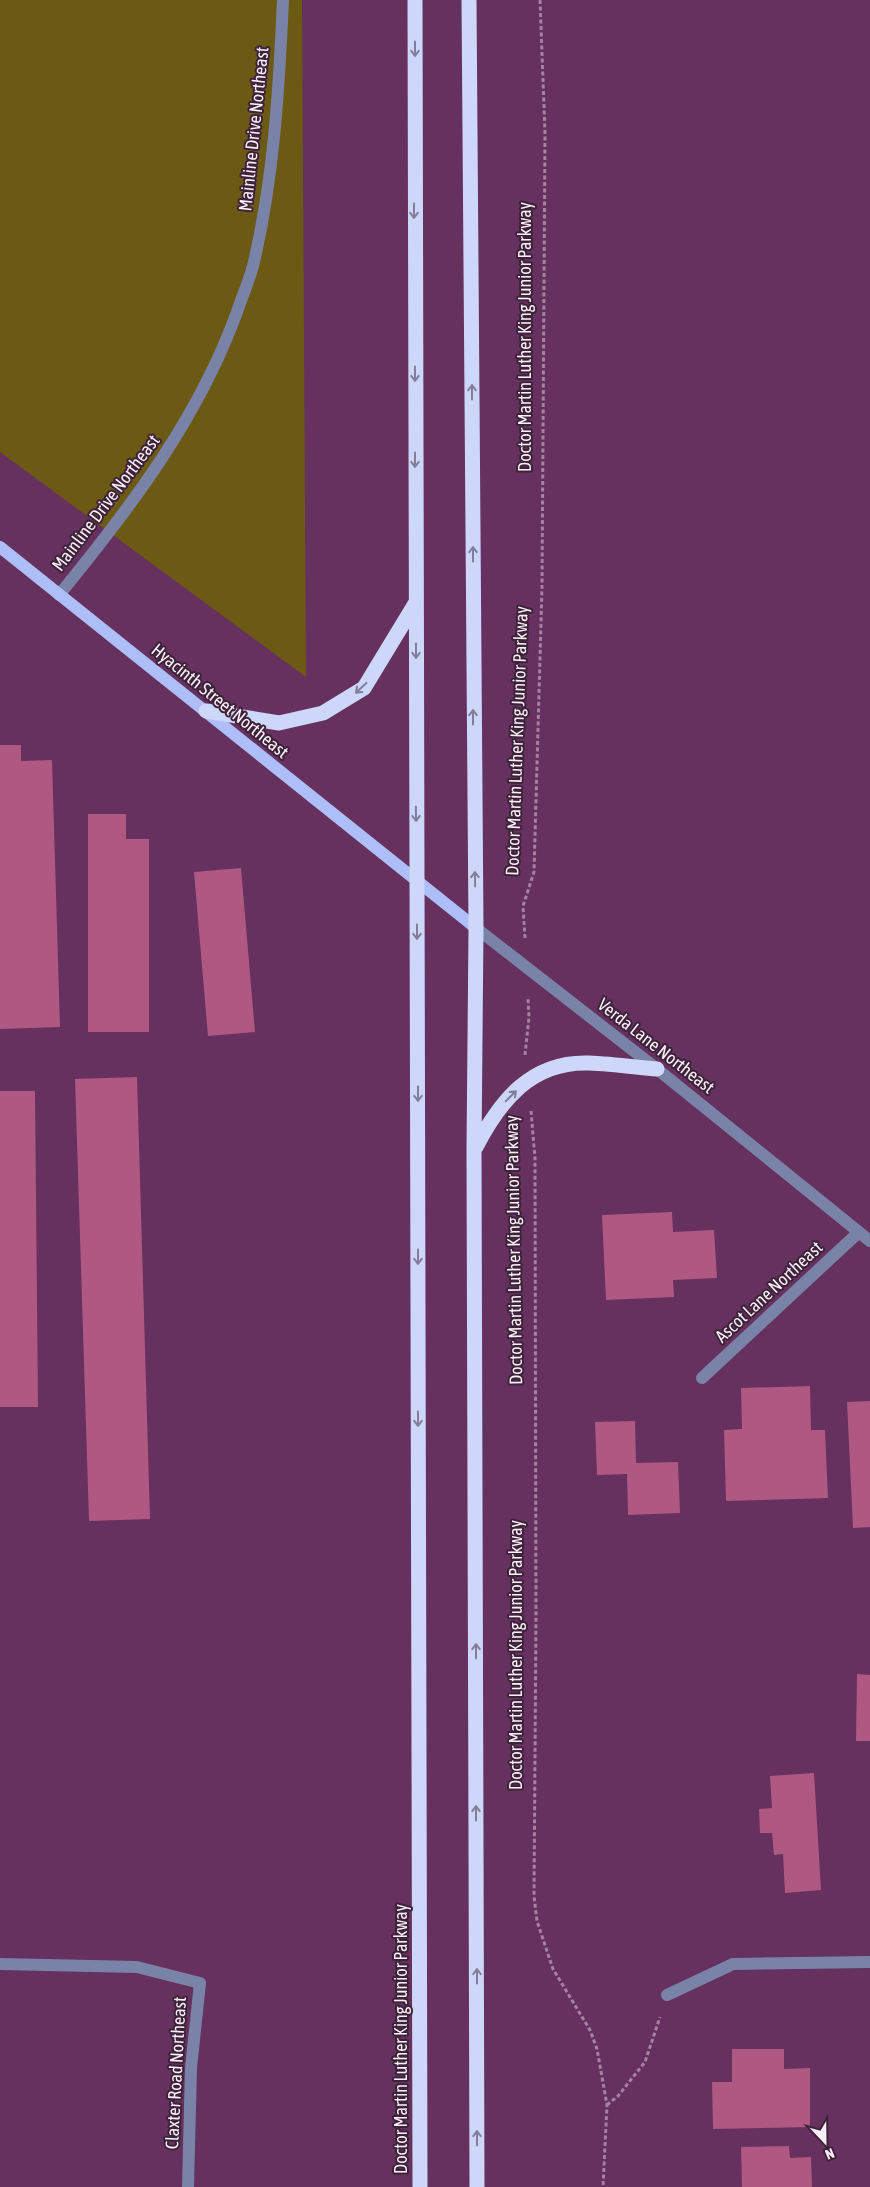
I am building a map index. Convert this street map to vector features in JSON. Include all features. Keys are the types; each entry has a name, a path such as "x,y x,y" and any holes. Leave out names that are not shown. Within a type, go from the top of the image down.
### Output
{"highway":[{"name":"Doctor Martin Luther King Junior Parkway","path":"415,0 420,2187"},
{"path":"469,0 476,928 474,1150 477,2187"},
{"path":"206,711 279,722 323,713 364,688 416,603"},
{"path":"474,1150 491,1117 527,1079 556,1068 586,1063 657,1069"}],"main road":[{"name":"Hyacinth Street Northeast","path":"0,548 206,711 417,883"},
{"name":"Verda Lane Northeast","path":"417,883 476,928"}],"street":[{"name":"Mainline Drive Northeast","path":"59,594 124,515 175,440 224,347 253,267 270,180 279,81 283,0"},
{"name":"Verda Lane Northeast","path":"476,928 657,1069 870,1241"},
{"name":"Ascot Lane Northeast","path":"702,1378 859,1232"},
{"path":"668,1995 733,1964 870,1962"},
{"name":"Claxter Road Northeast","path":"0,1964 137,1967 200,1983 191,2068 188,2187"}],"path":[{"name":"Doctor Martin Luther King Junior Parkway","path":"540,0 545,133 542,587 534,872 524,906 529,1018 524,1056 535,1158 536,1617 534,1896 537,1921 550,1962 590,2030 597,2048 607,2104 603,2187"},
{"path":"607,2104 618,2096 645,2062 668,1995"}],"shaded area":[{"path":"0,0 302,0 306,677 0,452"}],"building":[{"path":"0,745 21,745 21,761 52,760 60,1027 0,1029"},
{"path":"88,814 126,814 126,839 149,839 149,1032 88,1032"},
{"path":"241,868 255,1032 208,1036 194,872"},
{"path":"137,1077 150,1519 89,1521 75,1079"},
{"path":"0,1091 35,1091 38,1407 0,1407"},
{"path":"672,1212 673,1232 714,1230 717,1278 673,1280 674,1297 606,1300 602,1215"},
{"path":"810,1386 811,1430 825,1430 828,1498 726,1501 724,1430 742,1429 741,1388"},
{"path":"870,1401 870,1527 853,1528 847,1402"},
{"path":"635,1421 636,1463 678,1462 680,1513 628,1515 627,1474 597,1475 595,1422"},
{"path":"857,1674 870,1675 870,1741 856,1741"},
{"path":"814,1773 821,1890 785,1893 783,1854 774,1855 772,1833 760,1833 759,1809 772,1808 770,1776"},
{"path":"732,2049 784,2049 784,2069 810,2068 810,2127 713,2129 712,2082 732,2082"},
{"path":"789,2146 790,2158 811,2157 812,2187 742,2187 741,2147"}]}
